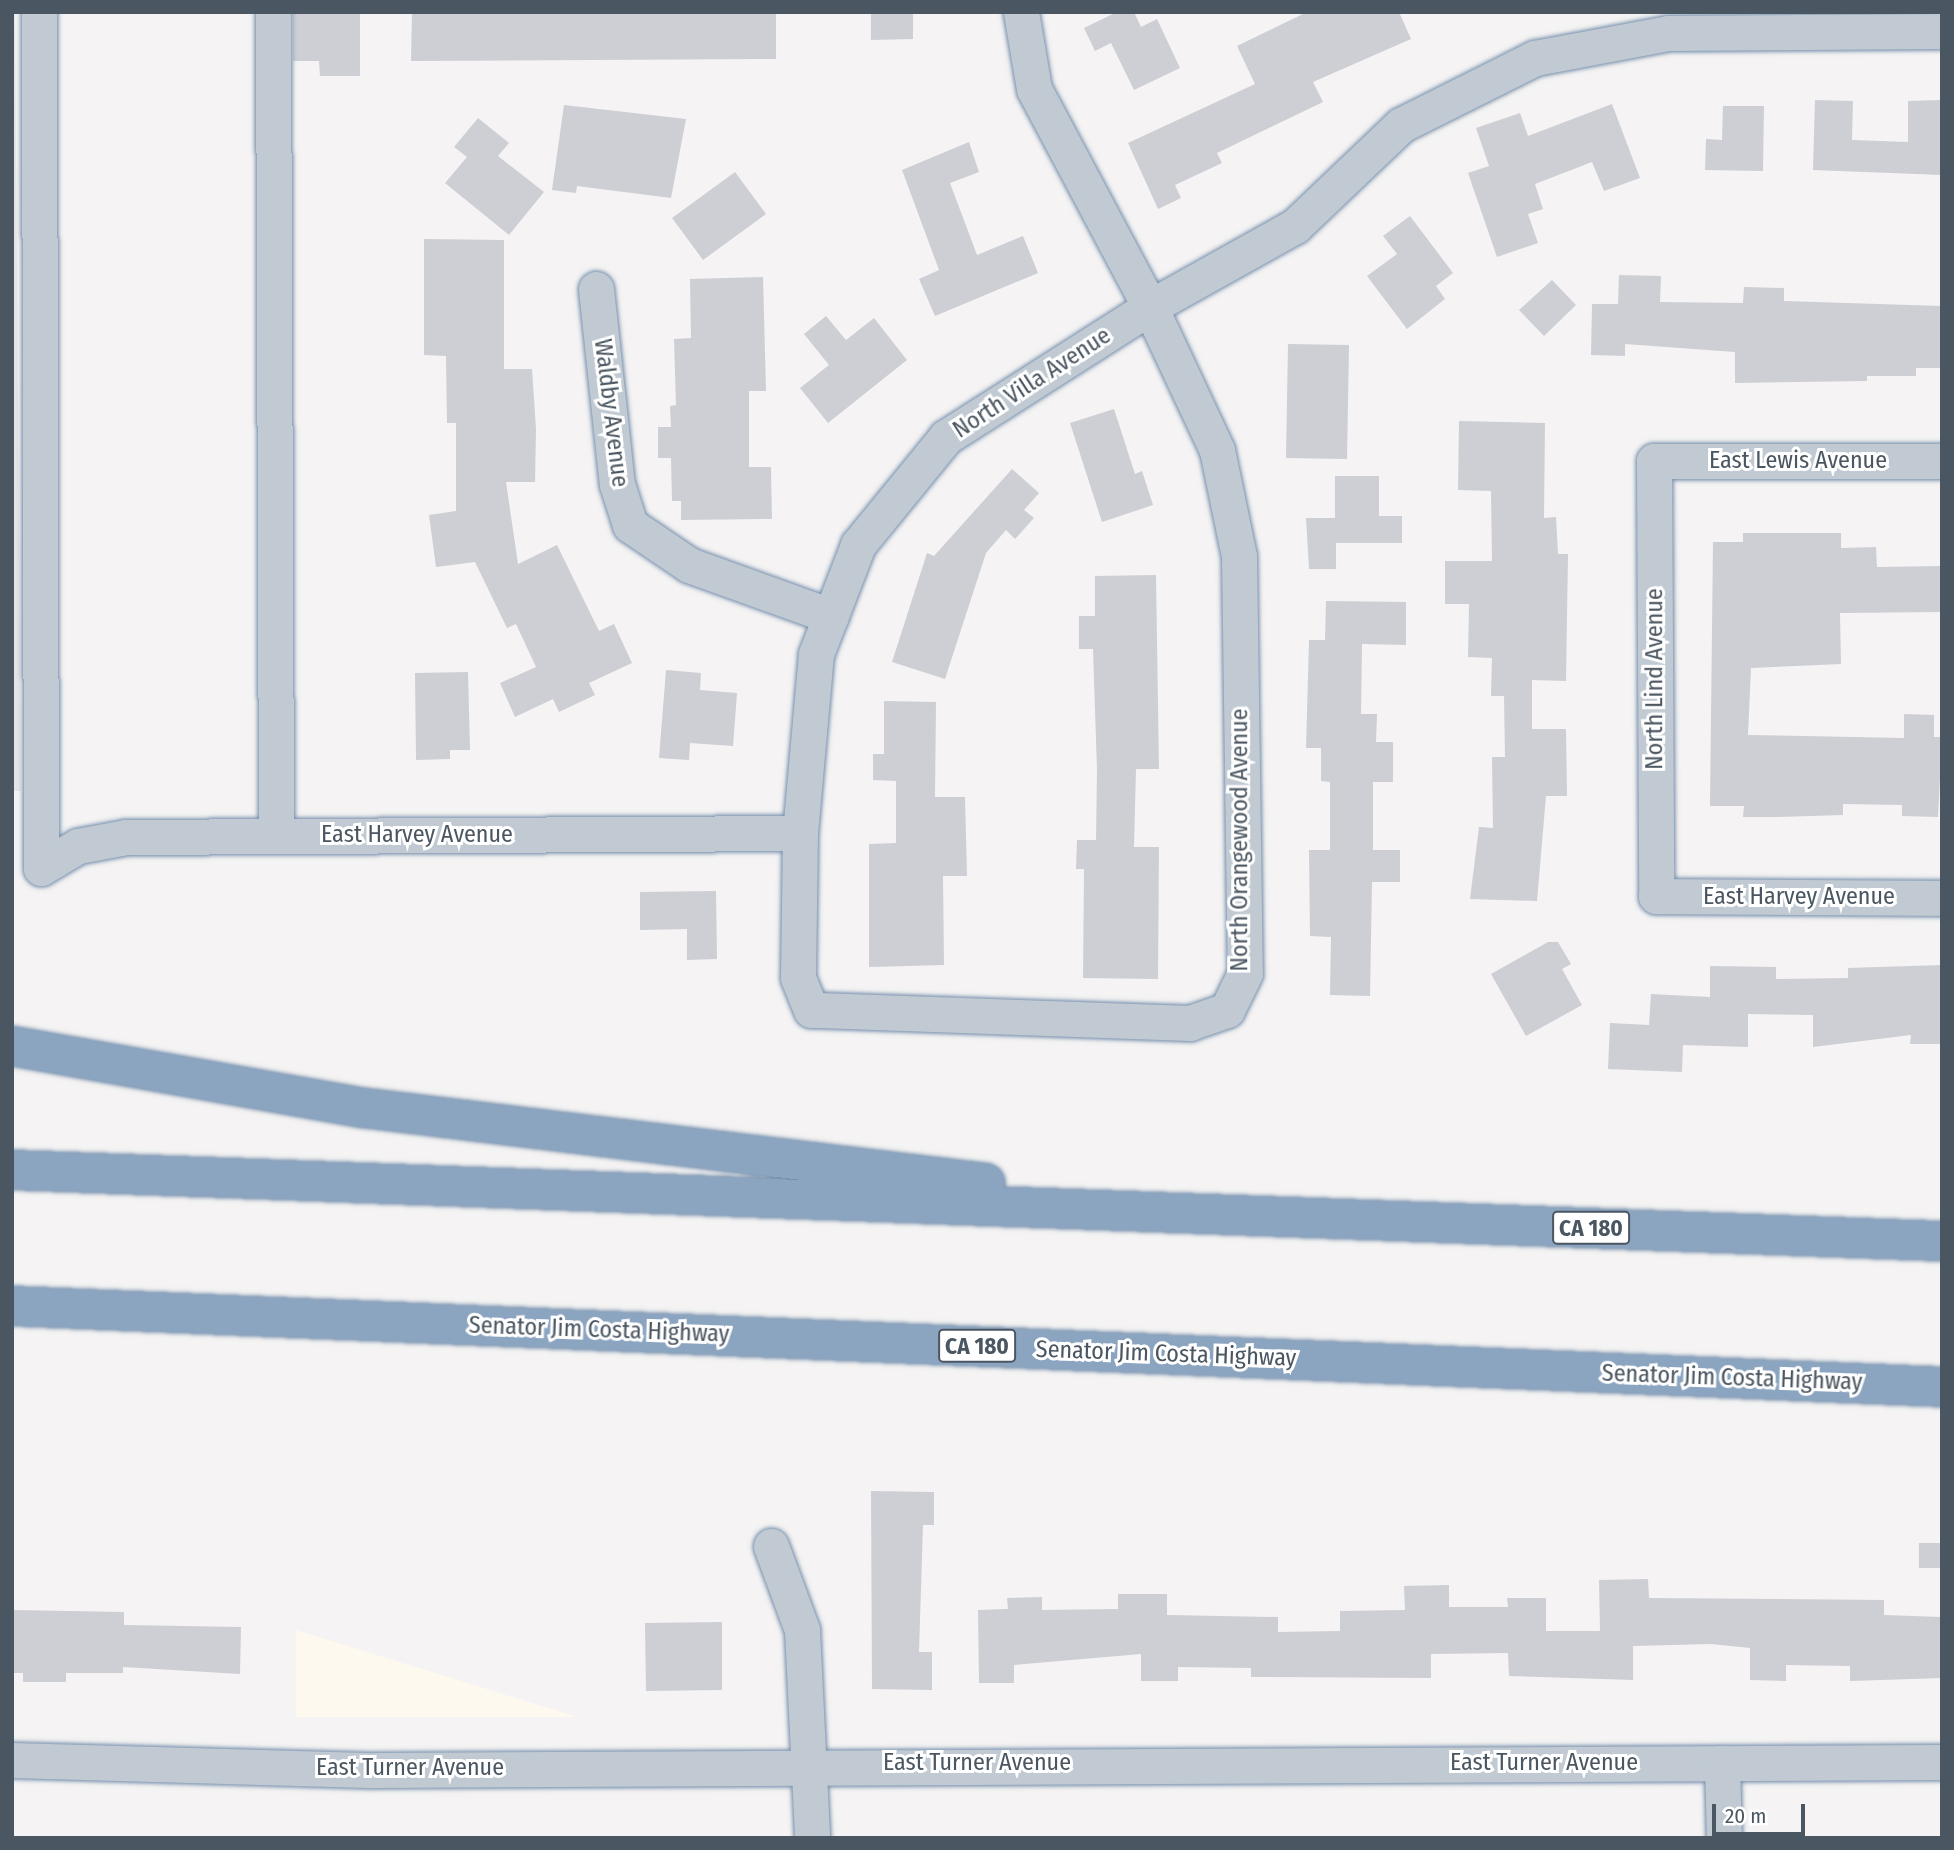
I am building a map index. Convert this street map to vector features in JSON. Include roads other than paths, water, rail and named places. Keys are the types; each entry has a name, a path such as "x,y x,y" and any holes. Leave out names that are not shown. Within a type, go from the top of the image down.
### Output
{"highway":[{"path":"12,1046 365,1108 1241,1215"},
{"name":"CA 180","path":"12,1170 1942,1241"},
{"name":"Senator Jim Costa Highway","path":"12,1306 1942,1387"}],"street":[{"name":"East Harvey Avenue","path":"39,12 41,868 78,846 127,837 800,833"},
{"path":"273,12 276,836"},
{"path":"1021,12 1034,89 1150,307"},
{"name":"North Villa Avenue","path":"811,1010 798,977 800,833 816,654 858,545 946,437 1150,307 1295,226 1401,124 1535,58 1668,33 1942,31"},
{"name":"Waldby Avenue","path":"596,289 617,484 630,525 689,565 831,616"},
{"name":"North Orangewood Avenue","path":"811,1010 1190,1023 1227,1010 1245,973 1239,556 1217,450 1150,307"},
{"name":"East Lewis Avenue","path":"1654,461 1942,461"},
{"name":"North Lind Avenue","path":"1654,461 1656,896"},
{"name":"East Harvey Avenue","path":"1656,896 1942,898"},
{"path":"771,1546 802,1630 813,1763 812,1838"},
{"name":"East Turner Avenue","path":"12,1760 376,1770 813,1763 1942,1762"},
{"path":"1722,1763 1724,1838"}]}
